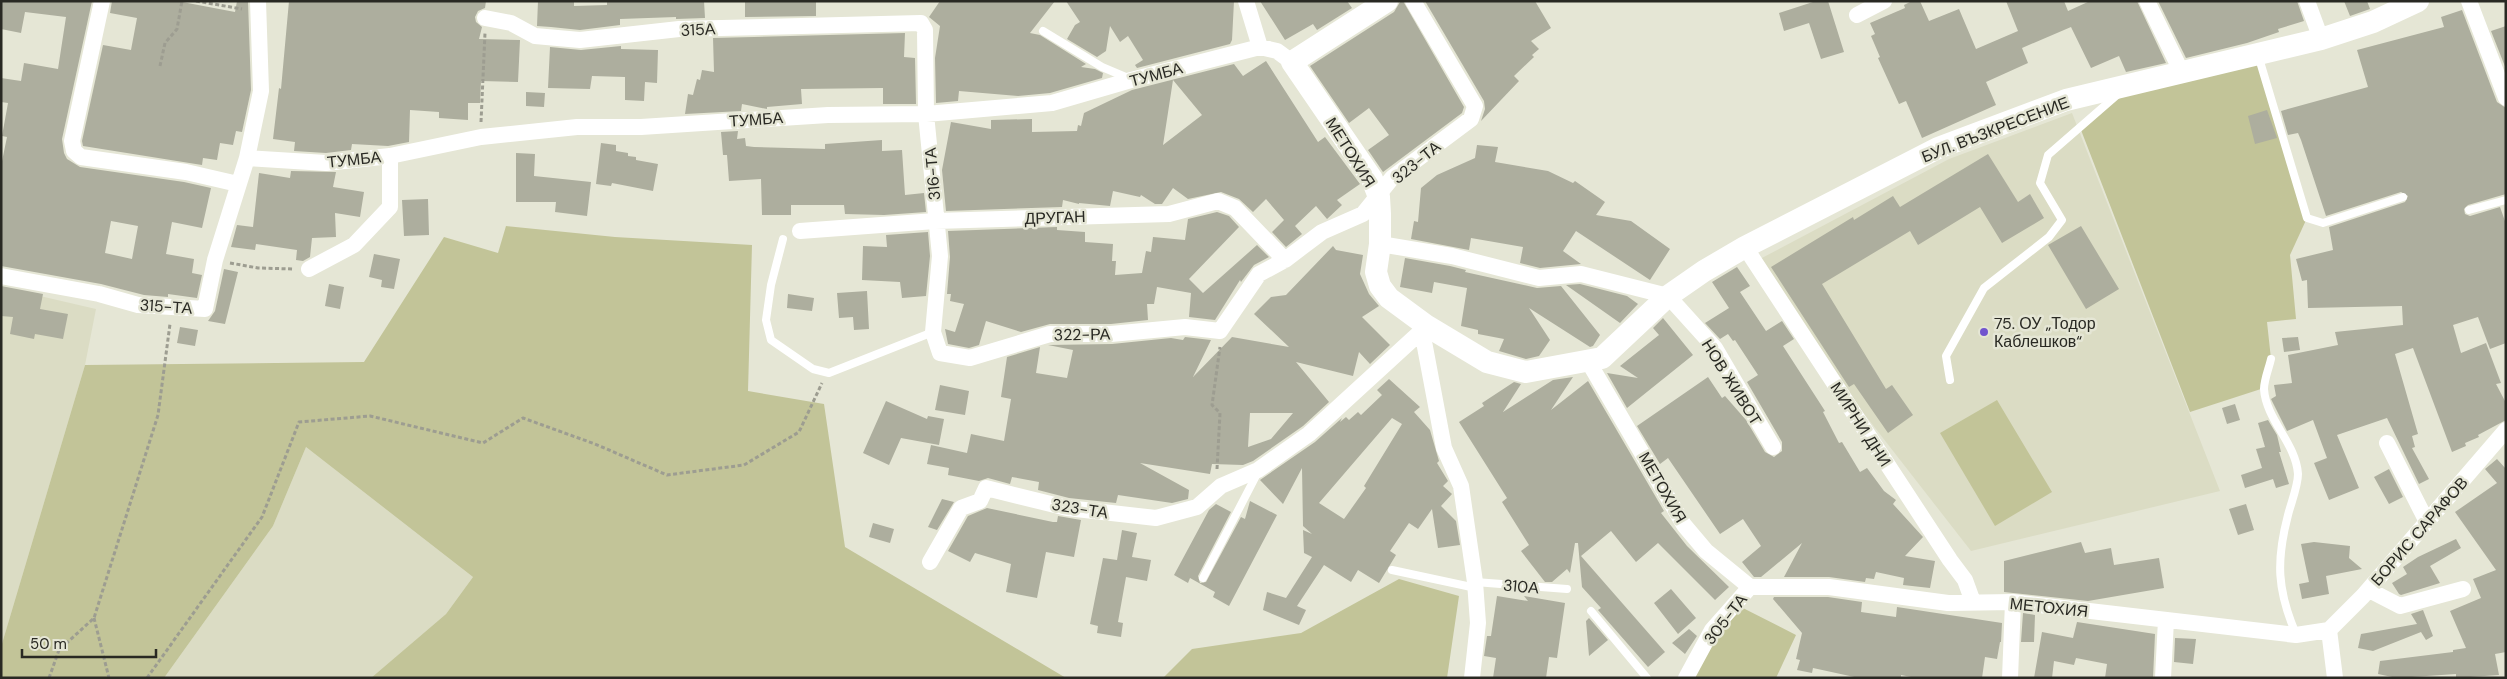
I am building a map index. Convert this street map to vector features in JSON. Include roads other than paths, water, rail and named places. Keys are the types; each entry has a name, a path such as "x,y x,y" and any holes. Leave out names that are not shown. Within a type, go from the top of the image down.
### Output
{"street":[{"path":"102,1 72,141 74,151 81,157 186,172 238,184"},
{"path":"1246,1 1260,47"},
{"path":"1292,62 1387,1"},
{"name":"323-ТА","path":"1220,331 1259,274 1286,260 1322,232 1363,214 1379,197 1392,178 1471,119 1475,106 1413,1"},
{"path":"1857,14 1884,1"},
{"path":"2148,1 2182,73"},
{"path":"2306,1 2321,39"},
{"name":"БУЛ. ВЪЗКРЕСЕНИЕ","path":"1588,361 1602,358 1668,296 1745,247 1938,148 2066,100 2321,39 2373,22 2418,1"},
{"path":"2469,1 2506,98"},
{"name":"315-ТА","path":"1,276 99,294 138,305 205,309 215,260 247,158 261,91 259,7"},
{"name":"315А","path":"485,18 512,22 535,36 580,40 680,29 915,22"},
{"name":"316-ТА","path":"915,22 921,23 925,30 926,114 935,221 940,256 933,332"},
{"name":"МЕТОХИЯ","path":"1260,47 1277,51 1292,62 1372,179 1379,197 1380,244 1376,272 1380,286 1389,298 1424,328 1487,362 1526,372 1588,361 1684,525 1706,551 1750,588 1830,587 1948,603 2013,602 2296,635 2329,630"},
{"name":"ТУМБА","path":"247,158 326,164 390,156 481,137 577,127 640,127 828,115 926,114 1052,103 1131,80 1260,47"},
{"path":"309,269 354,245 390,207 390,156"},
{"name":"ДРУГАН","path":"800,231 935,221 1169,214 1218,201 1235,208 1286,260"},
{"path":"1380,244 1452,256 1539,278 1581,274 1668,296"},
{"name":"МИРНИ ДНИ","path":"1745,247 1965,580 1973,602"},
{"name":"НОВ ЖИВОТ","path":"1668,296 1714,348 1773,447"},
{"name":"322-РА","path":"933,332 940,353 970,358 1050,334 1111,334 1184,328 1220,331"},
{"path":"1424,328 1444,448 1461,486 1476,585 1478,623 1472,678"},
{"name":"323-ТА","path":"930,562 961,508 980,501 986,488 1066,508 1156,518 1196,508 1221,486 1258,470 1309,434 1424,328"},
{"name":"БОРИС САРАФОВ","path":"2329,630 2369,590 2506,430"},
{"path":"2387,443 2427,522"},
{"name":"305-ТА","path":"1686,678 1712,630 1750,588"},
{"path":"2369,590 2400,606 2463,589"},
{"path":"2010,678 2013,602"},
{"path":"2163,678 2166,620"},
{"path":"2329,630 2335,678"}],"lane":[{"path":"1042,31 1102,67 1131,80"},
{"path":"2258,55 2307,218 2323,223 2403,197"},
{"path":"1950,380 1946,356 1984,288 2049,237 2062,220 2040,183 2048,155 2128,85"},
{"path":"2469,210 2506,200"},
{"path":"783,239 771,285 766,320 771,340 813,368 829,373 933,332"},
{"path":"2271,359 2264,388 2271,416 2286,437 2298,474 2280,548 2280,580 2286,612 2296,635"},
{"name":"323-ТА","path":"1204,578 1258,470"},
{"name":"310А","path":"1392,570 1476,585 1567,589"},
{"path":"1591,611 1648,678"}],"place":[{"name":"75. ОУ „Тодор Каблешков“","path":"1984,332"}]}
